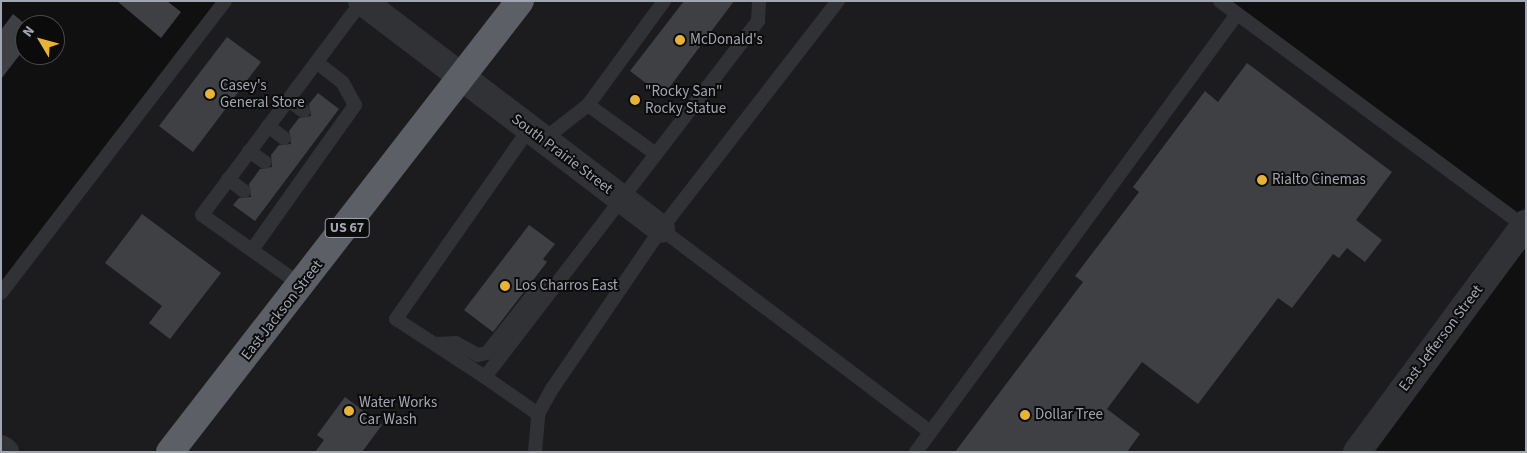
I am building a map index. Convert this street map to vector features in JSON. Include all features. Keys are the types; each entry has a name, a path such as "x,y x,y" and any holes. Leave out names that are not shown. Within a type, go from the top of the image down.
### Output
{"highway":[{"name":"East Jackson Street","path":"170,452 463,80 520,1"}],"street":[{"name":"South Prairie Street","path":"362,1 463,80 661,229"},
{"name":"East Jefferson Street","path":"1357,452 1525,225"},
{"path":"1,449 5,452"}],"lane":[{"path":"1,293 225,1"},
{"path":"302,285 202,215 268,126 318,63 362,1"},
{"path":"538,414 396,319 536,135 588,105 664,1"},
{"path":"485,377 758,21 758,1"},
{"path":"535,452 538,414 661,229 838,1"},
{"path":"1220,1 1525,225"},
{"path":"916,452 1237,14"},
{"path":"252,250 272,210 330,130 355,105 342,82 318,63"},
{"path":"288,100 304,111"},
{"path":"588,105 656,154"},
{"path":"268,126 284,138"},
{"path":"249,151 265,162"},
{"path":"228,180 244,191"},
{"path":"661,229 930,432"},
{"path":"435,344 456,342 478,355 488,353 531,298 559,281"}],"shaded area":[{"path":"225,1 1222,1 1524,226 1350,452 1,452 1,293"}],"building":[{"path":"117,1 167,1 181,12 161,38"},
{"name":"McDonald's","path":"684,1 734,1 663,96 630,71"},
{"path":"13,14 15,16 15,61 1,79 1,30"},
{"name":"Casey's General Store","path":"227,37 261,62 193,152 159,126"},
{"path":"1247,63 1392,172 1356,220 1382,240 1365,262 1347,248 1339,258 1333,254 1292,308 1278,298 1198,404 1142,362 1107,409 1140,434 1127,452 955,452 1083,282 1075,276 1139,192 1133,187 1205,91 1218,102"},
{"name":"Casey's General Store","path":"318,93 339,109 255,221 233,205 239,198 251,197 249,184 260,169 272,167 271,155 279,145 291,144 289,131 299,118 311,116 309,104"},
{"path":"142,214 221,273 170,339 149,323 162,306 105,263"},
{"name":"Los Charros East","path":"529,225 555,244 543,259 547,262 493,332 464,310"},
{"name":"Water Works Car Wash","path":"345,397 382,425 362,452 315,452 324,440 317,435"}],"place":[{"name":"McDonald's","path":"680,40"},
{"name":"Casey's General Store","path":"210,94"},
{"name":"\"Rocky San\" Rocky Statue","path":"635,100"},
{"name":"Rialto Cinemas","path":"1262,180"},
{"name":"Los Charros East","path":"505,286"},
{"name":"Water Works Car Wash","path":"349,411"},
{"name":"Dollar Tree","path":"1025,415"}]}
